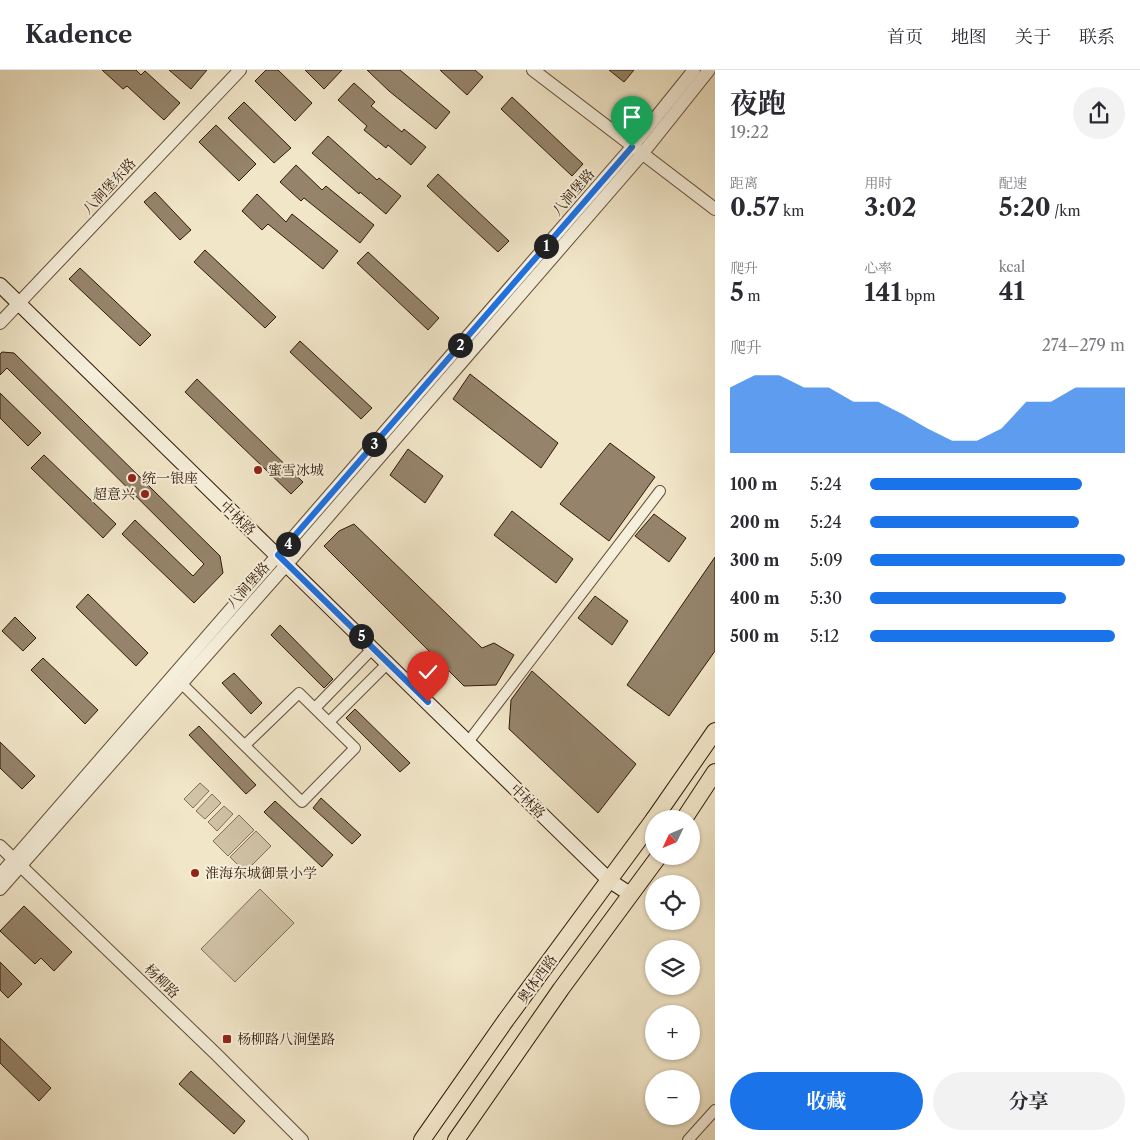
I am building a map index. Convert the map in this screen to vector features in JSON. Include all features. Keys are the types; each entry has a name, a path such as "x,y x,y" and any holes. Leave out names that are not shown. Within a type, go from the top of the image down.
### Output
{"main road":[{"name":"中林路","path":"0,285 610,881 630,894"},
{"name":"奥体西路","path":"660,810 715,731"},
{"path":"690,810 715,772"},
{"name":"奥体西路","path":"422,1140 645,832"},
{"name":"奥体西路","path":"456,1140 539,1020 652,865"}],"street":[{"name":"八涧堡东路","path":"0,323 240,70"},
{"path":"533,70 715,209"},
{"name":"八涧堡路","path":"637,151 694,70"},
{"name":"八涧堡路","path":"0,889 17,862 709,70"},
{"path":"468,742 660,491"},
{"name":"八涧堡路","path":"0,874 17,862 181,683 282,559"},
{"path":"314,708 373,648"},
{"path":"329,722 388,663"},
{"path":"181,683 302,802 356,748 299,692 245,745"},
{"name":"杨柳路","path":"0,846 209,1047 302,1140"},
{"path":"688,1140 715,1110"}],"shaded area":[{"path":"200,783 209,791 193,808 184,799"},
{"path":"212,794 221,803 205,819 196,811"},
{"path":"224,806 233,814 217,831 208,822"},
{"path":"239,815 254,830 228,856 213,841"},
{"path":"256,831 271,846 245,872 230,857"},
{"path":"260,889 294,923 235,982 201,949"}],"building":[{"path":"102,70 136,70 141,75 145,71 180,103 164,120 127,86 123,89"},
{"path":"169,70 207,70 191,89"},
{"path":"266,70 278,70 312,103 295,121 255,81"},
{"path":"305,70 342,70 324,89"},
{"path":"367,70 400,70 450,112 436,129 389,91"},
{"path":"440,70 475,70 483,77 467,95"},
{"path":"609,70 634,70 624,82"},
{"path":"354,83 375,102 371,106 402,132 404,129 426,147 411,165 388,145 386,148 364,130 367,126 338,100"},
{"path":"512,97 583,164 572,176 501,109"},
{"path":"244,102 291,148 274,163 228,118"},
{"path":"216,125 256,164 239,181 199,142"},
{"path":"328,136 377,180 379,178 401,196 386,214 360,192 359,194 312,153"},
{"path":"296,165 322,190 326,186 374,225 360,243 304,198 301,201 280,182"},
{"path":"438,174 509,241 498,252 427,186"},
{"path":"155,192 191,230 180,240 144,202"},
{"path":"257,194 286,222 292,214 338,251 323,269 268,224 262,230 242,211"},
{"path":"205,250 276,317 265,328 194,262"},
{"path":"368,252 439,318 428,330 357,263"},
{"path":"80,268 151,335 140,346 69,279"},
{"path":"300,341 372,408 361,419 290,352"},
{"path":"2,352 14,353 220,556 223,573 194,603 122,534 135,520 193,576 204,564 7,368 0,375 0,354"},
{"path":"470,374 558,443 541,468 453,399"},
{"path":"197,379 303,482 291,494 185,392"},
{"path":"0,393 41,433 28,446 0,418"},
{"path":"610,443 655,477 609,541 560,504"},
{"path":"408,449 443,476 425,503 390,475"},
{"path":"44,455 116,524 103,538 31,468"},
{"path":"512,511 573,559 556,583 494,535"},
{"path":"654,514 686,538 669,562 635,536"},
{"path":"354,524 482,648 494,643 514,655 496,685 464,686 324,546 339,531"},
{"path":"715,557 715,651 669,716 627,685"},
{"path":"88,594 148,653 136,666 76,607"},
{"path":"595,596 628,621 612,645 578,618"},
{"path":"15,617 36,638 23,651 2,631"},
{"path":"280,625 333,679 324,688 271,635"},
{"path":"43,658 98,710 85,724 31,670"},
{"path":"532,671 636,764 598,813 509,729 511,700"},
{"path":"234,673 262,703 251,714 222,683"},
{"path":"355,709 410,763 400,772 346,718"},
{"path":"199,726 256,785 246,794 189,735"},
{"path":"0,742 35,776 22,789 0,768"},
{"path":"321,798 361,835 352,844 313,808"},
{"path":"275,801 333,855 322,867 264,812"},
{"path":"24,906 72,952 54,971 41,958 35,964 0,931"},
{"path":"0,962 22,984 8,998 0,990"},
{"path":"0,1038 51,1088 39,1101 0,1063"},
{"path":"191,1071 245,1121 234,1134 179,1084"}],"place":[{"name":"蜜雪冰城","path":"258,470"},
{"name":"统一银座","path":"132,478"},
{"name":"超意兴","path":"145,494"},
{"name":"淮海东城御景小学","path":"195,873"},
{"name":"杨柳路八涧堡路","path":"227,1039"}],"route":[{"path":"428,702 278,555 632,147"}]}
